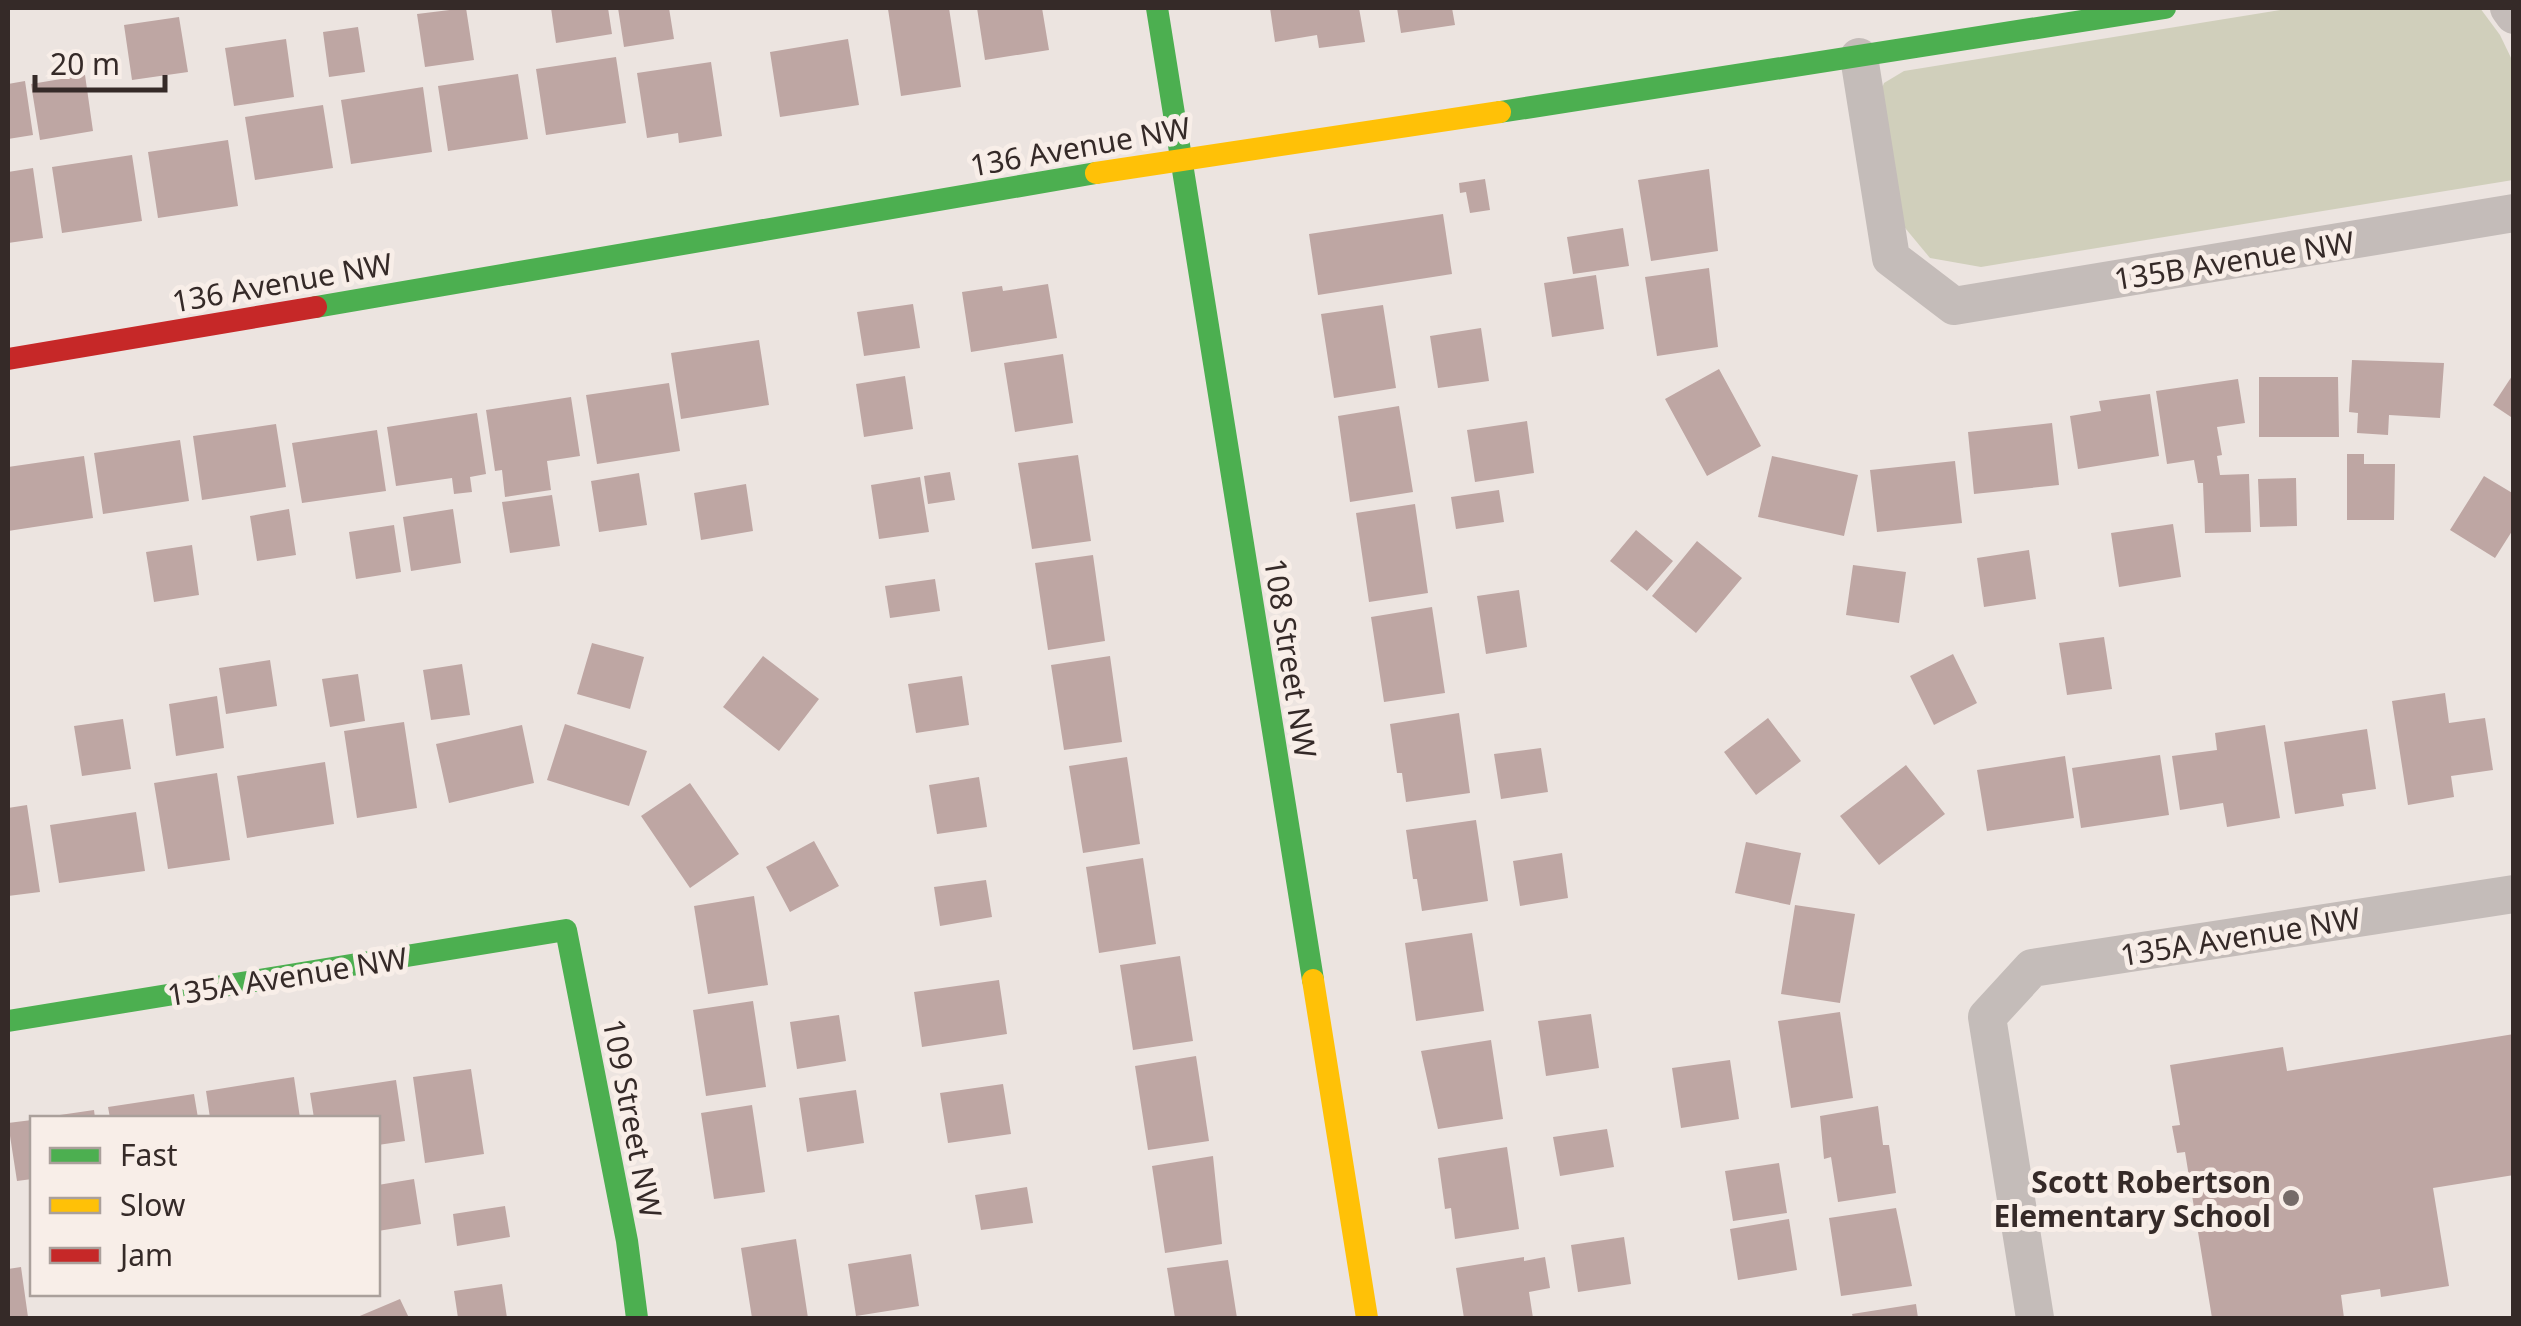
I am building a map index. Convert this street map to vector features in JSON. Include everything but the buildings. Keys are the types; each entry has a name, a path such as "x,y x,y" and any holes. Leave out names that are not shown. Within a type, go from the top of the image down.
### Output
{"street":[{"name":"108 Street NW","path":"1157,8 1367,1318"},
{"name":"136 Avenue NW","path":"8,359 1180,158 2165,8"},
{"path":"2508,8 2514,14"},
{"name":"135B Avenue NW","path":"1858,57 1891,258 1954,306 2514,214"},
{"name":"135A Avenue NW","path":"2035,1318 1987,1017 2032,968 2514,894"},
{"name":"135A Avenue NW","path":"8,1021 566,930"},
{"name":"109 Street NW","path":"566,930 627,1241 637,1318"}],"green space":[{"path":"2292,8 2480,8 2513,62 2513,180 1981,267 1930,258 1896,217 1877,101 1884,83 1904,71"}],"traffic: fast":[{"path":"1157,8 1313,980"},
{"path":"1500,112 2165,8"},
{"path":"316,307 1096,173"},
{"path":"8,1021 566,930 627,1241 637,1318"}],"traffic: slow":[{"path":"1096,173 1500,112"},
{"path":"1313,980 1367,1318"}],"traffic: jam":[{"path":"8,359 316,307"}],"place":[{"name":"Scott Robertson Elementary School","path":"2291,1198"}]}
